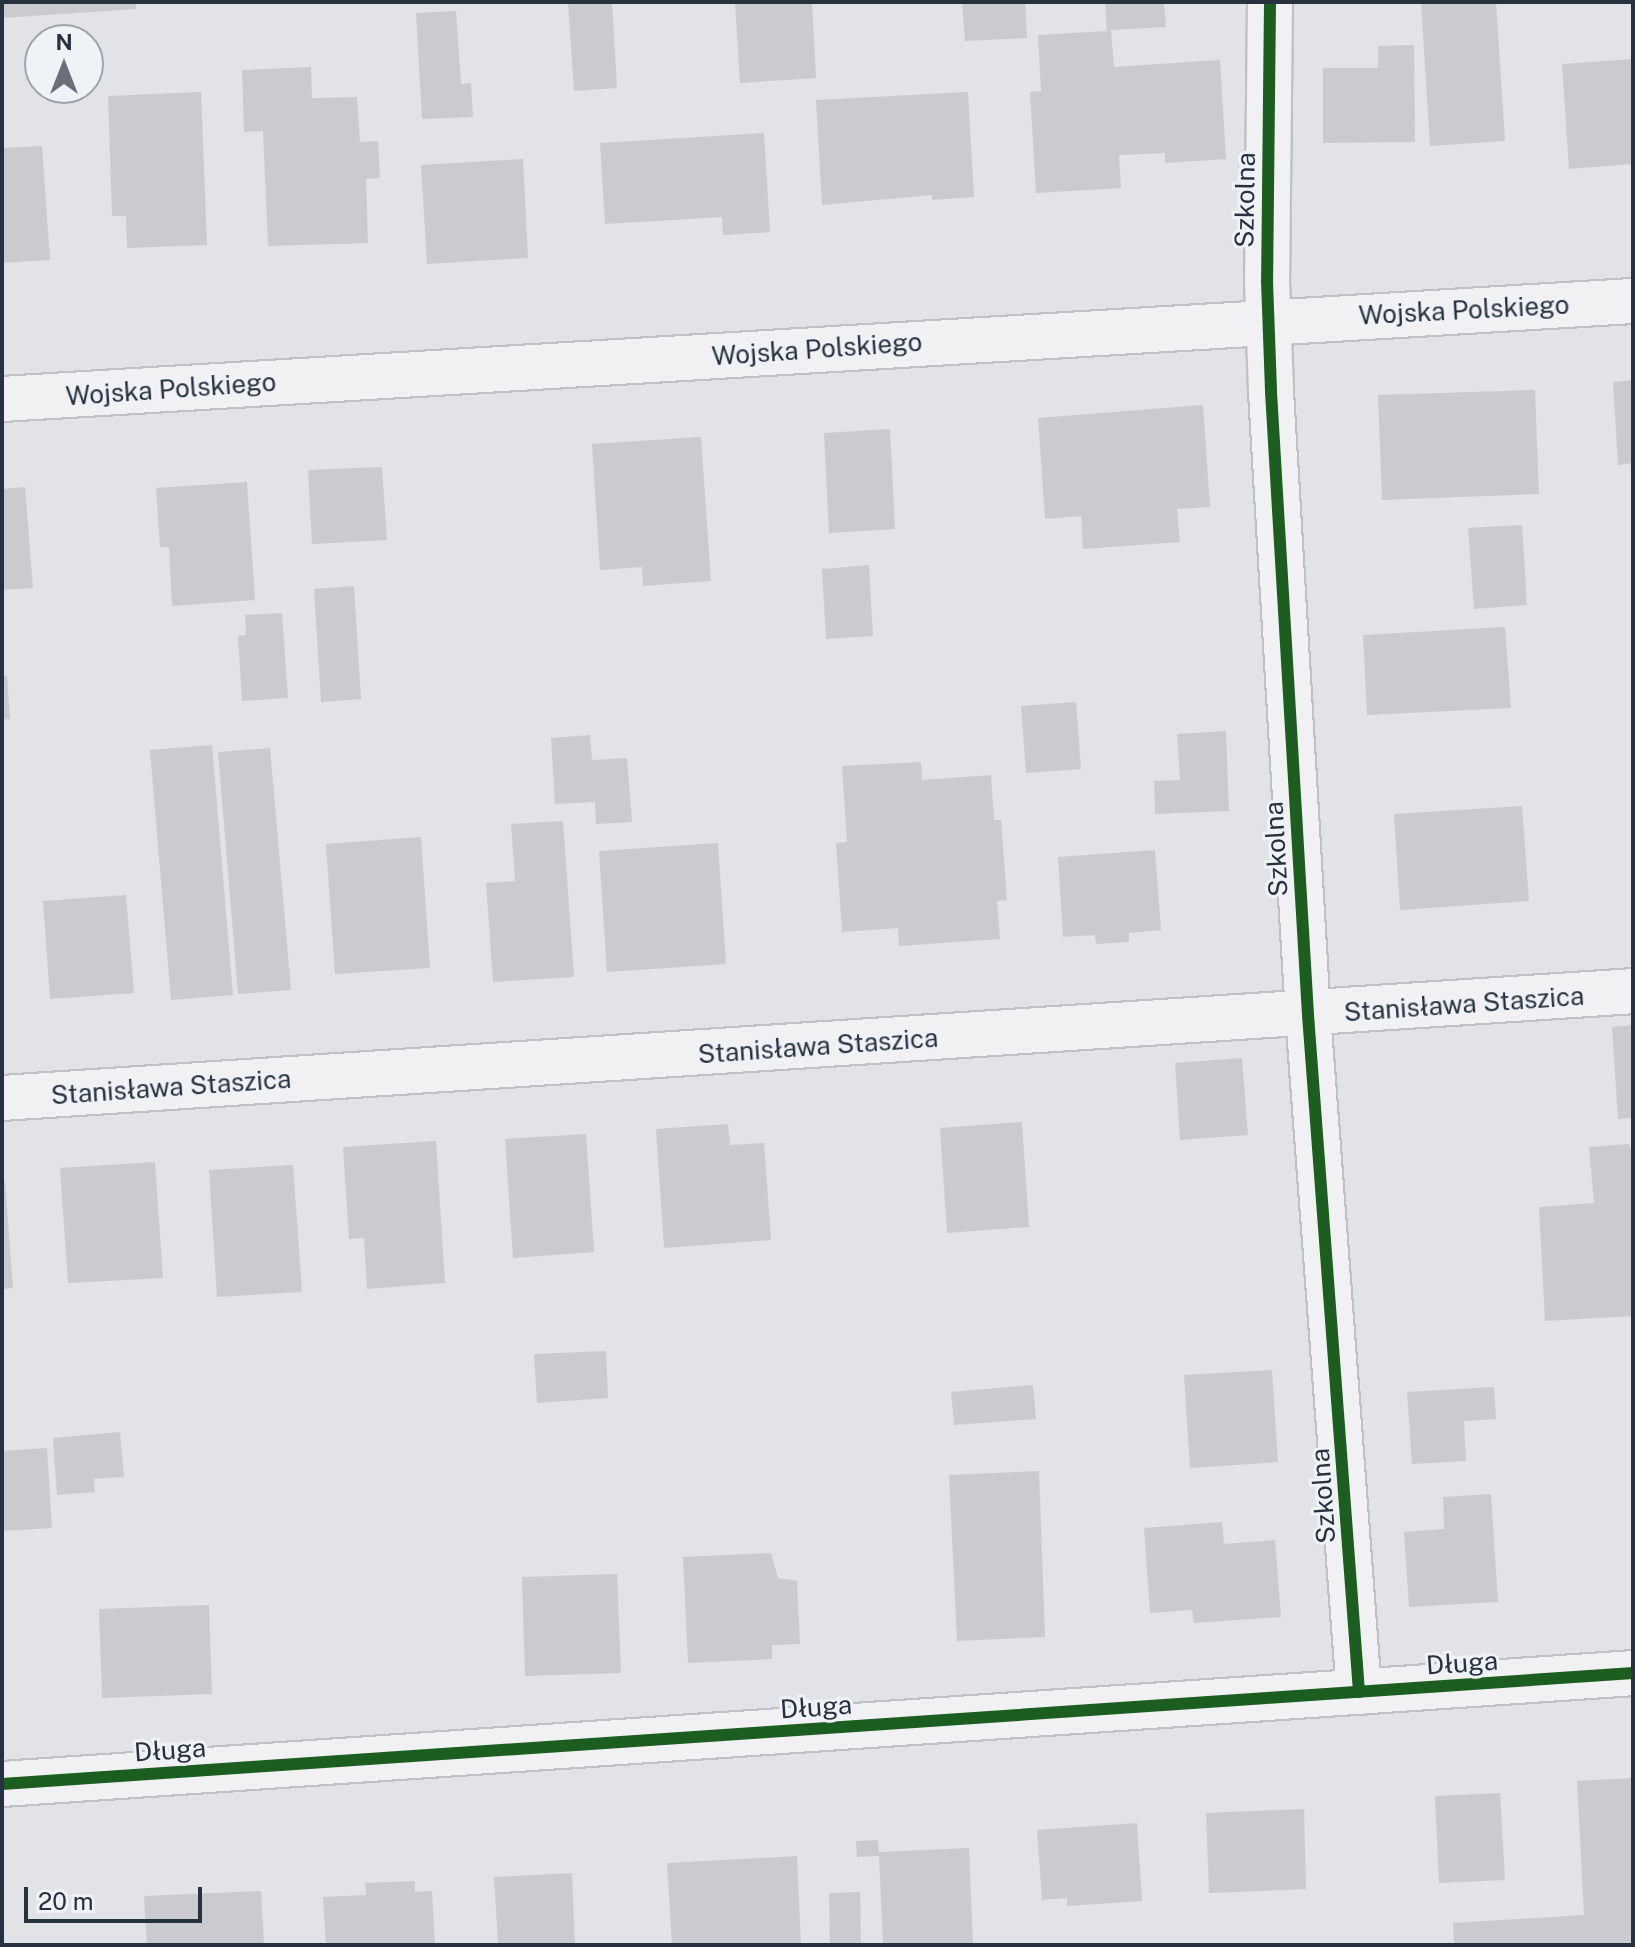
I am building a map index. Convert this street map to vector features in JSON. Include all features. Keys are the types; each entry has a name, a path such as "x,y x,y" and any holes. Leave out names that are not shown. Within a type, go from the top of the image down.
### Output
{"street":[{"name":"Szkolna","path":"1270,2 1267,320 1308,1015 1359,1692"},
{"name":"Wojska Polskiego","path":"2,399 1267,320 1633,301"},
{"name":"Stanisława Staszica","path":"2,1098 1308,1015 1633,991"},
{"name":"Długa","path":"2,1784 1633,1673"}],"building":[{"path":"2,2 136,2 136,9 2,18"},
{"path":"568,2 612,2 617,88 574,91"},
{"path":"735,2 812,2 816,78 740,83"},
{"path":"962,2 1025,2 1027,38 965,41"},
{"path":"1105,2 1164,2 1166,27 1111,30 1114,67 1220,60 1226,159 1165,163 1165,153 1119,155 1121,188 1036,193 1030,92 1041,91 1038,35 1107,31"},
{"path":"1421,2 1496,2 1505,141 1430,146"},
{"path":"456,11 461,84 471,83 473,117 422,119 416,13"},
{"path":"1414,45 1415,142 1323,143 1323,68 1378,68 1378,46"},
{"path":"1633,59 1633,164 1569,169 1562,64"},
{"path":"311,67 312,98 357,97 360,142 378,141 380,178 366,179 368,243 268,246 263,131 244,132 242,70"},
{"path":"201,92 207,245 127,248 126,216 112,216 108,96"},
{"path":"968,92 974,197 932,200 932,195 822,205 816,100"},
{"path":"764,133 770,232 723,235 722,217 605,224 600,143"},
{"path":"42,146 50,260 2,263 2,148"},
{"path":"523,159 528,258 427,264 421,165"},
{"path":"1633,380 1633,463 1618,465 1613,382"},
{"path":"1535,390 1539,494 1382,500 1378,395"},
{"path":"1203,405 1210,507 1177,509 1180,542 1083,549 1081,516 1045,519 1038,418"},
{"path":"890,429 895,529 829,533 824,433"},
{"path":"701,437 711,581 643,586 642,567 600,570 592,444"},
{"path":"382,467 387,540 312,544 308,470"},
{"path":"247,482 255,600 172,606 169,547 160,547 156,488"},
{"path":"25,487 33,588 2,590 2,489"},
{"path":"1522,525 1527,605 1474,609 1468,528"},
{"path":"869,565 873,636 826,639 822,569"},
{"path":"354,586 361,699 321,702 314,589"},
{"path":"282,613 288,698 242,701 238,636 246,635 245,615"},
{"path":"1505,627 1511,708 1367,715 1363,635"},
{"path":"2,676 7,676 10,719 2,720"},
{"path":"1076,702 1081,769 1026,773 1021,706"},
{"path":"1226,731 1229,811 1155,814 1154,781 1180,780 1177,734"},
{"path":"590,735 592,760 627,758 632,822 596,824 595,802 555,804 551,738"},
{"path":"212,745 233,995 171,1000 150,750"},
{"path":"270,748 291,990 238,994 218,752"},
{"path":"921,762 922,780 991,775 994,820 1001,820 1007,900 997,901 1000,939 899,946 898,928 842,932 836,843 847,842 842,766"},
{"path":"1522,806 1529,901 1400,910 1394,814"},
{"path":"563,821 574,977 493,982 486,883 515,881 511,824"},
{"path":"421,837 430,968 335,974 326,844"},
{"path":"718,843 726,964 607,972 599,851"},
{"path":"1155,850 1161,930 1129,933 1129,942 1096,944 1095,935 1063,937 1058,857"},
{"path":"126,895 134,993 50,999 43,901"},
{"path":"1633,1025 1633,1118 1618,1119 1612,1027"},
{"path":"1242,1058 1248,1135 1180,1140 1175,1063"},
{"path":"1022,1122 1029,1227 947,1233 940,1128"},
{"path":"728,1124 730,1145 764,1143 771,1240 664,1248 656,1129"},
{"path":"586,1134 594,1252 513,1258 505,1139"},
{"path":"436,1141 445,1283 367,1289 364,1238 349,1239 343,1147"},
{"path":"1629,1144 1633,1157 1633,1316 1545,1321 1539,1207 1594,1203 1589,1147"},
{"path":"155,1162 163,1278 68,1283 60,1168"},
{"path":"293,1165 302,1292 217,1297 209,1170"},
{"path":"2,1182 5,1182 13,1288 2,1289"},
{"path":"606,1351 608,1398 537,1403 534,1354"},
{"path":"1272,1370 1278,1462 1190,1468 1184,1375"},
{"path":"1033,1385 1036,1419 954,1425 951,1392"},
{"path":"1494,1387 1496,1419 1464,1421 1466,1461 1412,1464 1407,1392"},
{"path":"120,1432 124,1477 94,1479 95,1492 57,1495 53,1438"},
{"path":"47,1448 52,1528 2,1531 2,1451"},
{"path":"1039,1471 1045,1637 957,1641 949,1475"},
{"path":"1491,1494 1498,1602 1409,1607 1404,1532 1444,1529 1443,1497"},
{"path":"1222,1522 1224,1544 1275,1540 1281,1617 1194,1623 1192,1610 1150,1613 1144,1528"},
{"path":"771,1553 778,1578 797,1581 800,1644 772,1645 772,1659 688,1663 683,1557"},
{"path":"617,1574 621,1673 525,1676 522,1577"},
{"path":"209,1605 212,1694 102,1698 99,1609"},
{"path":"1633,1778 1633,1945 1454,1945 1453,1923 1584,1915 1577,1781"},
{"path":"1500,1793 1505,1880 1439,1883 1435,1796"},
{"path":"1304,1809 1306,1889 1209,1893 1206,1813"},
{"path":"1137,1823 1142,1901 1067,1906 1067,1898 1042,1900 1037,1830"},
{"path":"878,1840 879,1852 969,1848 973,1945 883,1945 879,1856 857,1857 856,1841"},
{"path":"797,1856 801,1945 672,1945 667,1863"},
{"path":"572,1873 575,1945 498,1944 494,1877"},
{"path":"415,1881 415,1892 432,1891 435,1945 326,1945 323,1897 366,1895 365,1883"},
{"path":"261,1891 264,1945 147,1945 144,1896"},
{"path":"860,1892 861,1945 830,1945 829,1893"}],"cycle path":[{"path":"1270,2 1267,281 1271,392 1308,1015 1359,1692"},
{"path":"2,1784 1633,1673"}]}
